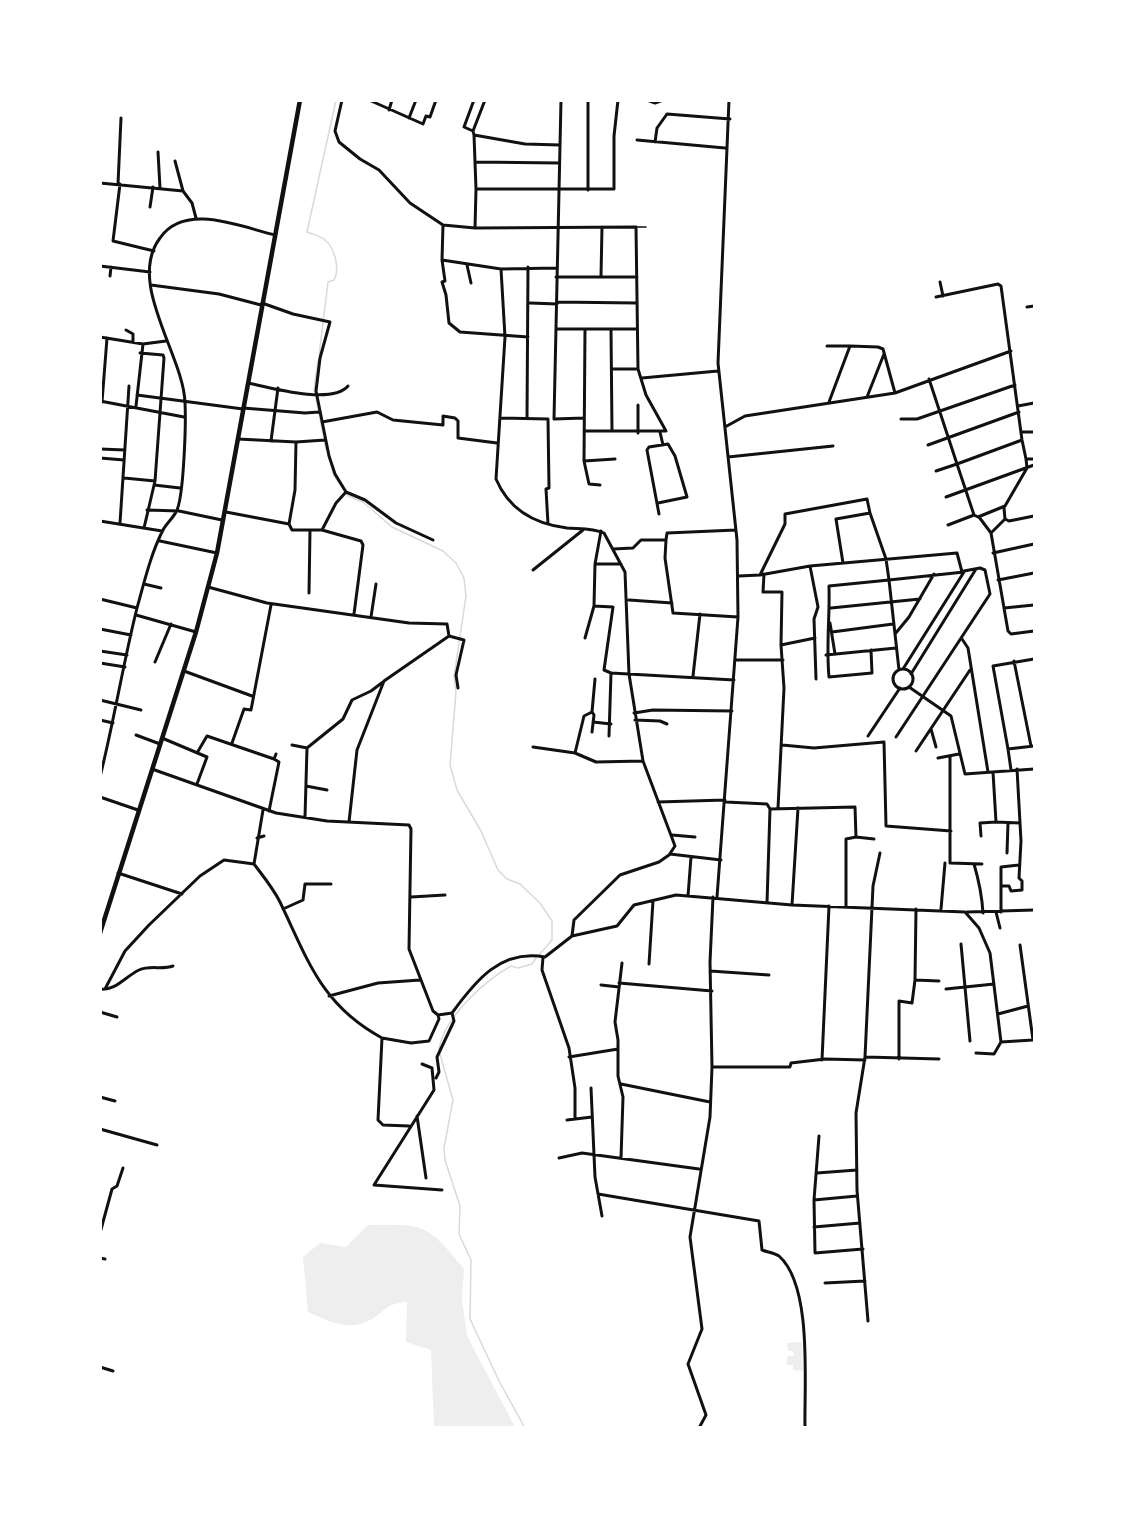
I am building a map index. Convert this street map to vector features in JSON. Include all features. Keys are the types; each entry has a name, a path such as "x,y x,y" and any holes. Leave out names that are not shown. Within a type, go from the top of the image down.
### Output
{"highway":[{"path":"100,933 184,671 217,553 300,100"}],"street":[{"path":"342,100 335,131 339,142 360,159 379,170 410,203 443,225 475,228 636,227 638,369 646,395 666,431 584,431"},
{"path":"369,100 423,124 426,116 430,117 436,100"},
{"path":"389,110 392,100"},
{"path":"409,118 416,100"},
{"path":"474,100 464,127 474,133 525,144 560,145"},
{"path":"475,228 474,133 485,100"},
{"path":"554,419 561,100"},
{"path":"588,100 588,190"},
{"path":"476,189 614,189 614,136 618,100"},
{"path":"647,100 655,103 663,100"},
{"path":"699,1428 706,1415 698,1388 691,1379 688,1364 702,1329 690,1253 693,1209 710,1102 712,991 710,971 732,711 739,576 719,371 725,148 730,119 729,100"},
{"path":"655,142 657,128 667,114 730,119"},
{"path":"121,118 119,184 113,241 154,252"},
{"path":"637,141 725,148"},
{"path":"158,152 160,188"},
{"path":"175,161 183,191 192,203 196,218"},
{"path":"476,162 559,163"},
{"path":"100,183 183,191"},
{"path":"150,207 153,187"},
{"path":"100,777 131,635 138,616 137,608 161,541 162,531 179,512 186,402 177,365 166,341 153,301 150,272 154,252 159,238 168,229 196,218 277,235"},
{"path":"443,225 441,260 449,323 460,332 528,337"},
{"path":"601,276 602,226"},
{"path":"441,260 501,269 557,268"},
{"path":"467,265 471,283"},
{"path":"100,266 150,272"},
{"path":"110,276 111,267"},
{"path":"527,418 530,303 528,267"},
{"path":"501,269 505,337 501,418 495,476 506,498 518,512 548,524 601,531"},
{"path":"556,277 637,277"},
{"path":"940,282 943,296"},
{"path":"936,297 999,284 1006,305 1027,468 1005,506 1002,513 1005,519"},
{"path":"151,285 219,294 330,322 320,358 315,394 317,412 322,422 324,440 335,474 345,493 364,500 396,523 433,540"},
{"path":"530,303 636,303"},
{"path":"1026,307 1035,306"},
{"path":"556,329 636,329"},
{"path":"585,329 584,461 588,482 590,485 600,485"},
{"path":"611,329 612,431"},
{"path":"126,330 133,334 133,342"},
{"path":"100,337 142,344 166,341"},
{"path":"107,338 101,401 184,417"},
{"path":"136,406 142,344"},
{"path":"827,346 883,349 895,393"},
{"path":"829,402 850,346"},
{"path":"726,427 745,416 895,393 1011,351"},
{"path":"140,353 164,356 154,483 144,528"},
{"path":"867,397 884,354"},
{"path":"612,369 638,369"},
{"path":"642,378 719,371"},
{"path":"929,379 976,516 991,533 998,579 1011,634 1035,631"},
{"path":"248,383 315,394 336,395 348,386"},
{"path":"901,419 917,419 940,409 1015,385"},
{"path":"120,523 129,386"},
{"path":"271,441 278,388"},
{"path":"137,395 243,408 317,412"},
{"path":"1018,406 1035,403"},
{"path":"638,405 638,432"},
{"path":"322,422 373,412 393,420 443,425 443,416 459,421 458,438 497,443"},
{"path":"928,445 1019,412"},
{"path":"501,418 584,418"},
{"path":"548,419 549,488 546,489 548,524"},
{"path":"660,432 663,445"},
{"path":"1021,432 1035,432"},
{"path":"238,439 296,442 324,440"},
{"path":"936,471 1022,440"},
{"path":"296,442 295,490 289,525 292,530 322,530 363,543 354,614"},
{"path":"658,503 687,497 670,446 649,447 647,450 659,514"},
{"path":"728,457 833,446"},
{"path":"100,449 125,450"},
{"path":"100,458 124,459"},
{"path":"584,461 615,459"},
{"path":"1026,459 1035,459"},
{"path":"946,497 1035,465"},
{"path":"123,478 180,488"},
{"path":"322,530 336,503 345,493"},
{"path":"778,808 782,745 782,592 763,592 762,574 785,524 785,514 867,499 886,559 896,648 901,670"},
{"path":"948,525 1005,506"},
{"path":"147,510 179,512 224,520"},
{"path":"225,512 289,525"},
{"path":"843,563 836,519 870,513"},
{"path":"991,533 1005,519 1035,516"},
{"path":"100,520 162,531"},
{"path":"533,570 584,529"},
{"path":"309,593 310,530"},
{"path":"736,530 667,533 665,558 673,613 738,617"},
{"path":"572,936 574,920 620,875 659,862 670,854 675,846 643,760 635,720 628,674 626,572 601,531"},
{"path":"585,638 594,606 595,564 601,531"},
{"path":"612,549 633,548 641,540 666,540"},
{"path":"161,541 217,553"},
{"path":"993,553 1035,544"},
{"path":"739,576 810,566 957,553 963,572 893,680 900,688"},
{"path":"595,564 621,564"},
{"path":"810,566 818,601 815,638 816,679"},
{"path":"909,687 912,682 911,674 976,569"},
{"path":"835,654 830,622 829,586 976,569 983,569 987,573 990,594 897,737"},
{"path":"998,579 1035,573"},
{"path":"895,634 920,599 934,574"},
{"path":"145,584 161,588"},
{"path":"371,617 376,584"},
{"path":"208,587 271,604 329,613 354,614 409,623 447,624 449,636"},
{"path":"100,599 137,608"},
{"path":"831,608 920,599"},
{"path":"628,600 672,603"},
{"path":"232,743 244,710 251,710 271,604"},
{"path":"1004,608 1035,605"},
{"path":"594,606 613,607 604,670 611,673 734,680"},
{"path":"693,676 700,614"},
{"path":"138,616 196,632"},
{"path":"830,622 827,629 826,655 830,678 869,674 873,670 871,650"},
{"path":"155,662 171,624"},
{"path":"832,632 893,624"},
{"path":"100,629 131,635"},
{"path":"449,636 461,640 456,675 458,688"},
{"path":"305,818 307,748 343,719 352,700 449,636"},
{"path":"781,645 815,638"},
{"path":"962,639 968,648 988,773"},
{"path":"826,655 896,648"},
{"path":"100,651 127,656"},
{"path":"1011,770 993,668 994,665 1035,659"},
{"path":"735,660 783,660"},
{"path":"1008,749 1033,746 1014,661"},
{"path":"100,663 125,667"},
{"path":"901,670 911,674"},
{"path":"916,751 970,670"},
{"path":"184,671 252,696"},
{"path":"609,736 611,673"},
{"path":"592,732 595,679"},
{"path":"349,822 357,750 384,681"},
{"path":"868,736 900,688 909,687 951,716 965,774 1035,768"},
{"path":"100,700 141,710"},
{"path":"634,713 653,710 732,711"},
{"path":"575,753 584,716 592,712"},
{"path":"100,720 113,723"},
{"path":"635,720 660,721 667,724"},
{"path":"593,722 611,724"},
{"path":"931,729 936,747"},
{"path":"135,735 160,744"},
{"path":"197,753 207,736 232,743 279,762 268,811"},
{"path":"162,738 207,757 197,784"},
{"path":"782,745 814,748 884,742 886,826 951,831"},
{"path":"292,745 307,748"},
{"path":"533,747 575,753 596,762 643,760"},
{"path":"274,759 276,754"},
{"path":"938,758 960,754"},
{"path":"950,756 950,863"},
{"path":"152,769 263,810 305,818 406,824 411,829 409,949 433,1011 438,1015 452,1013 479,982 505,960 533,955 541,957 549,955 572,936 617,926 632,907 669,895 872,909 983,913 1035,910"},
{"path":"1001,886 1009,886 1011,891 1021,891 1017,769"},
{"path":"993,772 996,822"},
{"path":"306,786 327,790"},
{"path":"100,797 138,810"},
{"path":"658,802 725,801 767,804 770,809 767,903"},
{"path":"770,809 857,807 856,837"},
{"path":"792,905 798,808"},
{"path":"263,810 254,864 283,909 312,972 329,996 346,1014 382,1038 411,1043 429,1041 439,1019 438,1015"},
{"path":"981,836 980,823 1020,823"},
{"path":"1007,853 1008,823"},
{"path":"672,835 695,837"},
{"path":"257,838 264,836"},
{"path":"846,907 846,839 856,837 874,839"},
{"path":"868,1321 857,1196 856,1113 865,1058 872,909 875,873 880,853"},
{"path":"670,854 721,860"},
{"path":"688,896 691,857"},
{"path":"103,989 126,951 182,894 217,863 224,860 254,864"},
{"path":"937,862 982,864"},
{"path":"941,910 945,863"},
{"path":"974,864 978,889 982,895 983,913"},
{"path":"1002,912 1002,866 1019,865"},
{"path":"118,873 182,894"},
{"path":"283,909 303,900 305,884 331,884"},
{"path":"411,897 445,896"},
{"path":"649,963 653,901"},
{"path":"822,1060 829,906"},
{"path":"899,1059 899,1000 912,1003 915,980 916,909"},
{"path":"965,912 975,922 987,945 1001,1042 994,1054 976,1053"},
{"path":"996,912 1000,927"},
{"path":"962,944 970,1041"},
{"path":"1001,1042 1034,1040 1020,945"},
{"path":"541,957 542,970 569,1048 575,1088 575,1119"},
{"path":"621,1158 623,1097 618,1076 615,1022 622,963"},
{"path":"103,989 140,970 173,966"},
{"path":"710,971 769,975"},
{"path":"329,996 378,983 420,980"},
{"path":"915,980 939,981"},
{"path":"946,989 994,984"},
{"path":"601,985 712,991"},
{"path":"998,1014 1028,1006"},
{"path":"100,1012 117,1017"},
{"path":"435,1079 440,1072 437,1057 454,1021 452,1013"},
{"path":"382,1038 378,1120 383,1125 409,1126"},
{"path":"569,1057 618,1049"},
{"path":"712,1067 790,1067 791,1064 822,1060 865,1058 939,1059"},
{"path":"422,1064 431,1066 435,1079 434,1090 409,1126 374,1187 442,1190"},
{"path":"621,1084 710,1102"},
{"path":"591,1088 598,1194 602,1216"},
{"path":"100,1097 115,1101"},
{"path":"417,1116 426,1178"},
{"path":"567,1120 592,1117"},
{"path":"100,1129 157,1145"},
{"path":"819,1136 814,1200 815,1253 863,1250"},
{"path":"559,1158 582,1153 699,1169"},
{"path":"100,1233 112,1188 117,1186 123,1168"},
{"path":"817,1173 857,1170"},
{"path":"598,1194 757,1219 761,1227 762,1250 779,1256 790,1271 799,1293 803,1330 805,1428"},
{"path":"814,1200 857,1196"},
{"path":"814,1227 860,1223"},
{"path":"825,1283 865,1281"},
{"path":"100,1367 113,1371"}],"lane":[{"path":"636,227 646,227"}],"shaded area":[{"path":"368,1225 402,1225 424,1230 442,1243 464,1269 462,1299 467,1336 515,1427 434,1427 431,1350 406,1342 407,1302 393,1304 366,1322 351,1325 336,1323 308,1312 303,1257 320,1243 346,1247"},
{"path":"802,1342 803,1371 793,1370 793,1365 786,1365 788,1356 794,1356 793,1351 788,1351 787,1343"}],"waterway":[{"path":"319,355 328,282 334,280 337,270 334,253 329,244 321,237 307,232 336,100"},
{"path":"318,360 314,389 326,449"},
{"path":"331,465 334,476 348,496 363,502 392,527 443,551 456,563 464,578 466,596 454,677 456,692 450,765 457,790 481,831 498,870 507,879 520,884 540,903 552,921 552,940 539,955"},
{"path":"439,1049 442,1037 457,1013 478,991 511,966 518,968 532,964 536,958"},
{"path":"440,1054 453,1100 444,1148 445,1160 460,1206 459,1234 471,1260 470,1319 499,1381 525,1428"}]}
